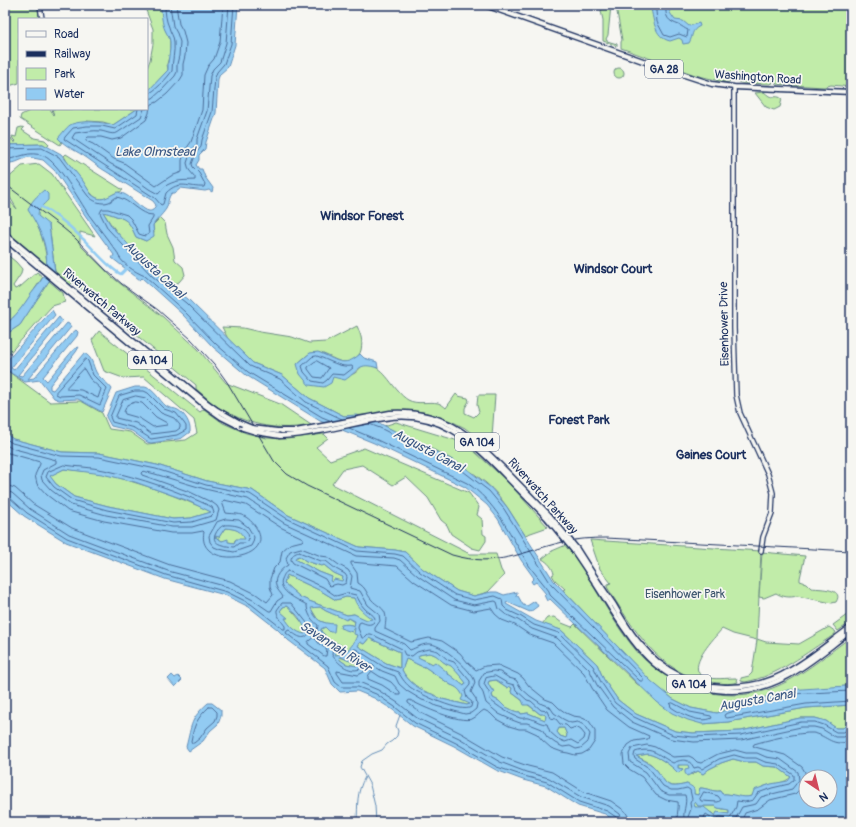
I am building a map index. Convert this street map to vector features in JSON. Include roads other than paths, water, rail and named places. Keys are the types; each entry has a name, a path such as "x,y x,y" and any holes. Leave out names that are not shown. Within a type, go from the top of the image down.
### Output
{"main road":[{"name":"Washington Road","path":"485,5 701,82 734,87 851,92"},
{"name":"Riverwatch Parkway","path":"5,234 28,253 60,284 212,411 230,423 256,432 280,436 299,435 399,416 423,419 444,426 461,435 485,454 549,518"},
{"name":"Riverwatch Parkway","path":"5,239 206,402 240,423 252,428 287,432 306,430 380,415 400,413 420,415 440,420 458,428 484,448 549,518 575,550 633,636 647,653 676,674 708,686 754,685 778,677 802,663 851,627"},
{"name":"Riverwatch Parkway","path":"575,550 629,636 641,651 660,669 679,680 697,686 719,690 740,691 774,683 797,671 851,631"}],"street":[{"path":"40,5 42,18"},
{"name":"Eisenhower Drive","path":"734,87 734,320 736,395 740,413 768,474 773,493 772,512 763,537 760,551"}],"water":[{"path":"161,5 238,5 235,45 228,67 220,74 218,79 216,113 205,149 199,155 199,160 196,165 199,169 202,169 205,177 213,188 212,192 209,190 205,191 181,188 175,193 172,193 169,197 166,209 153,225 154,236 146,241 136,237 124,219 103,212 112,227 155,273 188,299 253,363 282,375 309,398 344,416 356,415 381,424 462,465 491,488 507,507 554,581 651,681 673,699 691,708 717,713 788,690 846,686 851,687 851,705 806,708 728,722 702,724 672,713 657,702 550,599 547,601 544,595 546,594 536,582 533,584 531,581 534,578 521,560 498,519 487,505 465,487 374,443 320,421 246,375 213,347 183,315 142,278 140,280 112,258 114,255 55,171 43,160 28,157 16,162 5,164 5,145 43,144 61,154 83,181 91,194 95,197 101,199 118,192 127,196 147,210 153,210 156,205 153,201 108,173 58,138 66,128 72,124 92,122 113,125 136,110 148,110 148,91 168,70 170,40 163,25"},
{"path":"650,5 670,5 670,13 675,20 683,21 689,26 699,23 700,26 693,31 689,43 683,44 682,40 679,38 670,41 660,36 655,26"},
{"path":"44,190 48,194 48,200 40,209 38,216 49,225 55,272 20,325 5,335 5,325 19,311 43,277 46,269 47,260 44,242 37,225 28,210 33,201"},
{"path":"52,310 55,315 11,368 14,370 59,317 62,321 18,375 22,376 67,323 71,327 28,379 34,378 76,330 78,332 77,336 43,377 47,381 74,349 79,347 50,385 50,389 53,390 84,353 91,359 97,374 112,389 102,412 78,399 59,400 54,398 40,380 25,382 5,367 5,363"},
{"path":"318,352 335,360 344,362 354,359 360,354 364,358 377,362 378,368 363,366 345,380 333,377 331,383 324,387 309,385 300,374 297,364 310,353"},
{"path":"135,387 148,388 154,392 166,406 177,409 181,412 188,423 190,432 182,438 151,443 147,442 132,431 111,426 106,417 116,393"},
{"name":"Savannah River","path":"5,433 13,439 62,452 99,453 157,465 207,481 252,490 288,515 359,547 405,552 423,569 457,591 474,596 491,592 497,592 504,595 517,592 515,596 518,596 523,605 527,606 535,601 538,606 530,612 507,602 506,604 536,621 561,630 597,664 604,680 618,700 636,714 675,731 693,733 741,731 800,718 815,718 826,721 836,728 843,728 851,722 851,822 616,822 605,814 578,806 546,786 523,780 496,770 454,746 413,726 393,710 374,698 357,691 340,692 332,684 325,668 288,640 277,629 249,607 225,595 165,579 66,542 24,516 5,499","holes":["64,469 102,474 135,482 186,500 211,512 191,518 173,519 108,506 74,497 56,484 50,476","225,528 237,530 245,539 236,539 234,543 228,542 228,539 222,541 215,536 219,537","299,556 306,561 322,566 324,565 334,573 343,577 342,581 334,579 332,582 330,581 332,577 295,559","287,575 336,600 346,597 354,598 359,607 372,619 367,620 354,614 347,615 300,597 284,583","283,607 289,607 299,617 306,631 305,634 293,628 285,618 288,618 280,611","320,607 346,620 349,618 355,621 354,626 341,625 340,628 352,632 355,628 354,634 357,635 349,649 339,655 335,655 337,649 342,647 341,645 326,639 321,631 321,629 325,627 330,632 334,632 335,624 326,623 317,619 311,608","369,638 400,652 400,668 386,663 358,646 360,642 364,644","429,653 435,655 451,666 466,683 464,686 447,674 447,672 435,662 432,664 418,657 419,655","339,657 358,663 357,666 346,664 340,660","406,659 425,667 457,688 463,696 461,700 470,704 467,705 438,698 412,683 402,670","496,680 508,688 509,686 512,688 511,692 522,700 524,705 529,705 540,714 544,714 546,716 545,720 528,713 521,714 520,712 505,707 493,698 492,695 495,691 491,689 488,683 489,681","559,728 564,728 567,735 566,738 560,736 557,732","648,754 652,755 664,761 678,773 683,769 678,768 678,765 688,765 689,768 685,769 687,776 698,771 703,774 709,769 733,759 745,762 756,762 763,766 777,767 791,777 788,781 771,784 754,790 752,796 748,797 722,794 720,791 700,788 698,795 694,794 693,788 687,784 679,786 669,785 653,766 636,756","695,802 698,806 715,806 729,810 729,814 717,812 715,816 704,807 695,807"]},
{"path":"172,675 175,678 178,676 182,680 175,687 168,679"},
{"path":"208,703 212,703 221,710 221,716 218,724 210,731 203,741 189,751 186,747 192,722 198,713"}],"waterway":[{"path":"38,205 67,224 117,272 121,274 128,267"},
{"path":"376,822 375,806 370,785 360,767 362,761 372,754 382,750 397,736 398,731 396,726 400,715"},
{"path":"357,822 360,788 365,777"}],"railway":[{"path":"5,184 63,228 122,284 158,310 191,339 214,364 227,382 274,461 287,474 307,486 452,555 468,559 496,559 521,554 563,542 579,539 600,538 851,551"}],"district":[{"name":"Windsor Forest","path":"362,215"},
{"name":"Windsor Court","path":"613,268"},
{"name":"Forest Park","path":"579,419"},
{"name":"Gaines Court","path":"711,454"}],"water label":[{"name":"Lake Olmstead","path":"155,151"},
{"name":"Augusta Canal","path":"155,269"},
{"name":"Augusta Canal","path":"429,450"},
{"name":"Augusta Canal","path":"757,699"}],"park label":[{"name":"Eisenhower Park","path":"685,594"}]}
